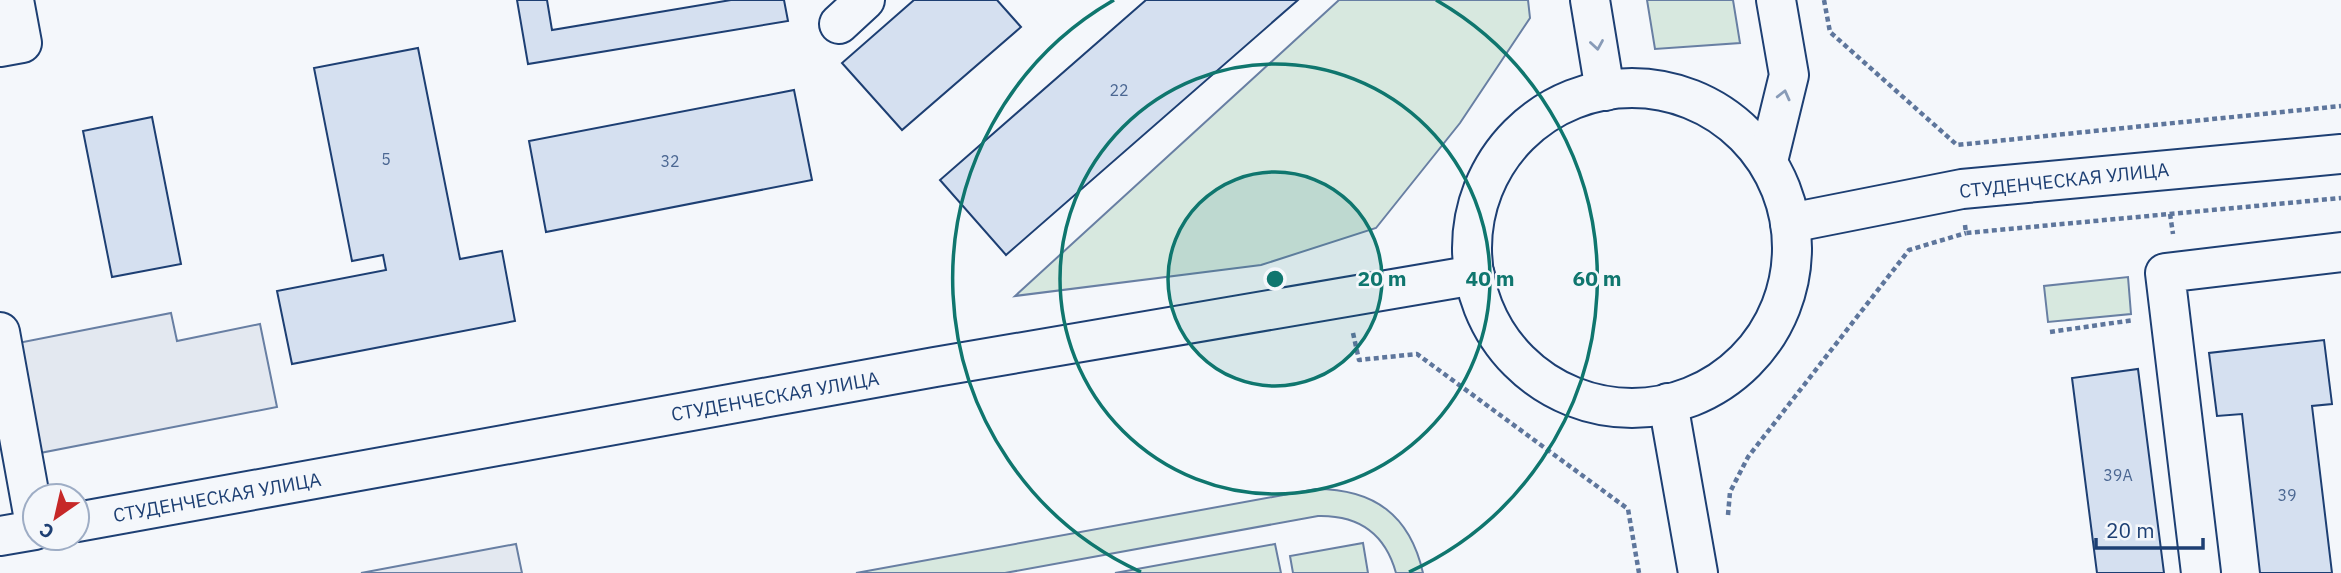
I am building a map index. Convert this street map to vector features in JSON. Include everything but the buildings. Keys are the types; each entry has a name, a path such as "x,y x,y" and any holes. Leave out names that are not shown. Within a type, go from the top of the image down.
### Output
{"street":[{"path":"0,47 22,43 14,0"},
{"path":"1590,0 1605,91"},
{"path":"1768,161 1789,75 1776,0"},
{"path":"1637,87 1688,97 1733,122 1768,161 1787,203 1793,248 1789,285 1777,319 1757,350 1731,375 1700,394 1653,407 1605,407 1559,391 1520,363 1491,325 1475,284 1471,240 1482,191 1506,148 1542,114 1588,93 1637,87"},
{"name":"СТУДЕНЧЕСКАЯ УЛИЦА","path":"1790,223 1962,189 2341,154"},
{"path":"2201,573 2165,273 2341,252"},
{"name":"СТУДЕНЧЕСКАЯ УЛИЦА","path":"91,519 949,364 1475,275"},
{"path":"0,332 27,482"},
{"path":"1668,403 1698,573"},
{"path":"0,536 21,531"}],"path":[{"path":"1824,0 1830,32 1957,145 2341,106"},
{"path":"1727,520 1730,492 1748,457 1909,250 1966,233"},
{"path":"1346,297 1359,360 1417,354 1628,509 1639,573"},
{"path":"2050,332 2170,316"}],"shaded area":[{"path":"1339,0 1528,0 1530,18 1460,123 1376,228 1261,265 1015,296"},
{"path":"1647,0 1733,0 1740,43 1655,49"},
{"path":"2128,277 2131,314 2048,322 2044,286"},
{"path":"171,313 177,341 260,324 277,407 40,453 18,343"},
{"path":"1316,489 1355,494 1386,509 1409,535 1423,573 1396,573 1385,547 1368,529 1358,523 1318,516 1005,573 856,573"},
{"path":"1363,543 1368,573 1293,573 1290,556"},
{"path":"516,544 522,573 361,573 494,548"},
{"path":"1275,544 1281,573 1115,573"}]}
